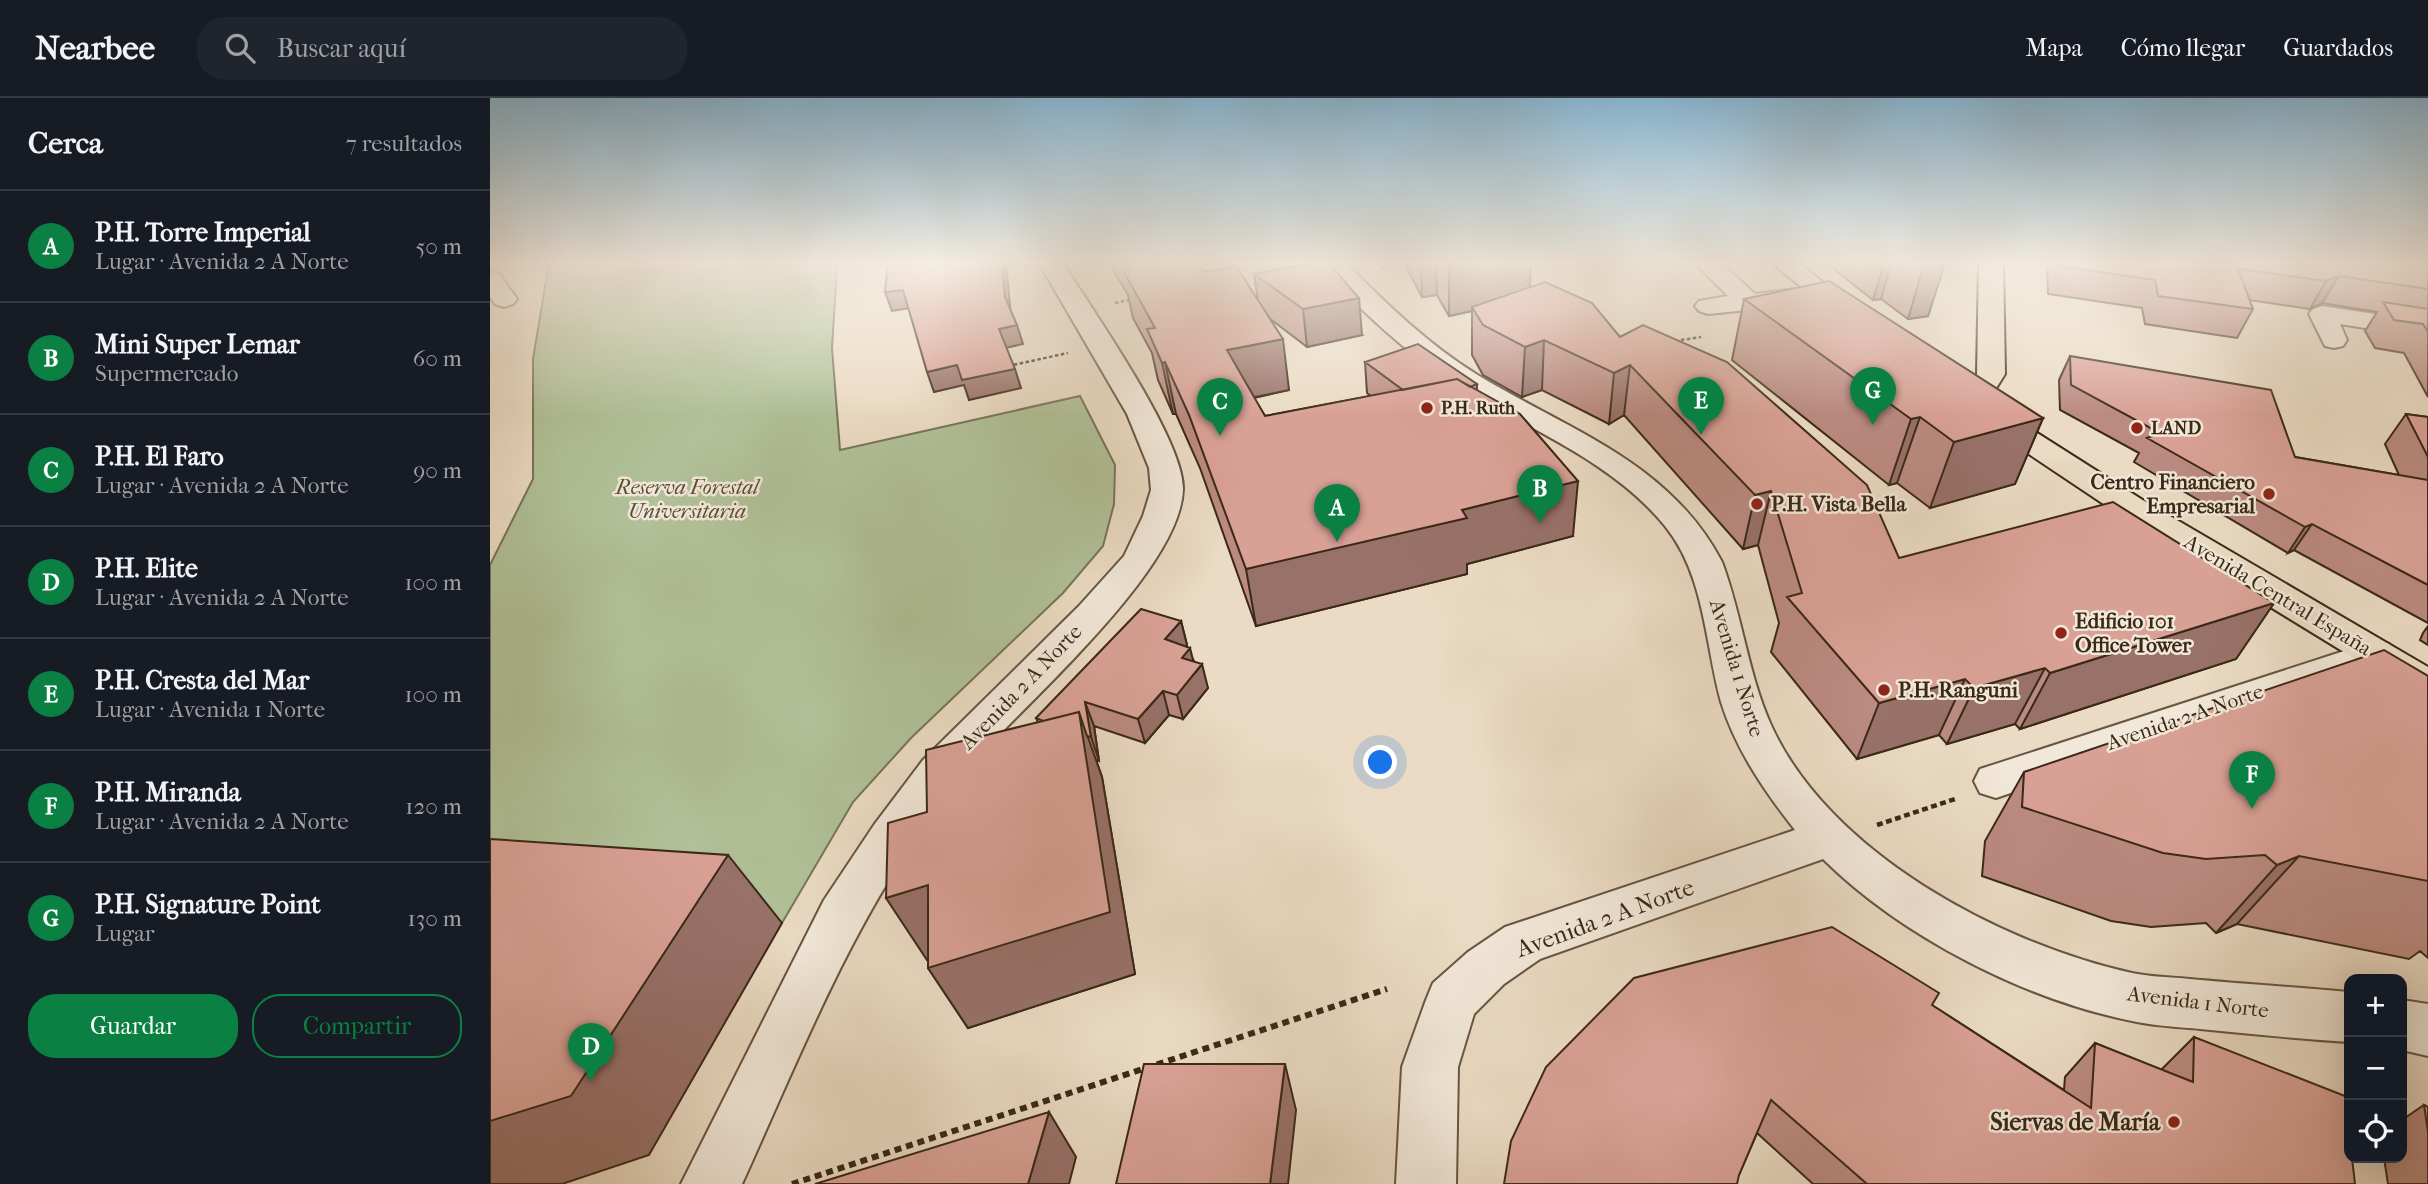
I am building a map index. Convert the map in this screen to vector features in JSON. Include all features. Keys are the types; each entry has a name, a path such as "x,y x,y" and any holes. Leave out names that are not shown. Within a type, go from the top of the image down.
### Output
{"main road":[{"path":"1849,314 1871,330"},
{"name":"Avenida Central España","path":"1991,314 1991,374 1961,395 2129,506 2428,685"}],"street":[{"name":"Avenida 2 A Norte","path":"711,1184 841,915 890,838 938,772 1092,615 1139,560 1160,516 1167,490 1165,468 1142,414 1082,314"},
{"name":"Avenida 1 Norte","path":"1385,314 1462,377 1599,453 1631,474 1679,520 1706,566 1750,725 1776,772 1850,833 1884,886 1952,930 2031,967 2133,997 2232,1009 2344,1017"},
{"path":"2334,340 2322,314 2428,330"},
{"name":"Avenida 2 A Norte","path":"1983,788 2375,654"},
{"path":"2299,679 2334,701"},
{"name":"Avenida 2 A Norte","path":"1426,1184 1430,1067 1452,1000 1486,968 1522,943 1850,833"},
{"path":"2407,1026 2428,1030"}],"path":[{"path":"1672,341 1713,335"},
{"path":"997,368 1072,353"},
{"path":"1850,833 1983,788"},
{"path":"792,1184 1387,989"}],"green space":[{"name":"Reserva Forestal Universitaria","path":"541,314 834,314 832,348 840,450 1080,396 1115,465 1114,504 1103,546 1063,593 911,738 853,802 782,923 536,905 490,975 490,565 533,479 533,359"}],"building":[{"path":"910,314 1012,314 1017,325 999,329 1015,369 962,380 957,365 927,372"},
{"path":"1147,314 1267,314 1283,339 1227,350 1265,416 1457,379 1520,414 1578,481 1462,510 1467,518 1246,569 1189,415 1147,329 1155,328"},
{"path":"1476,314 1601,314 1620,337 1643,325 1727,362 1867,485 1899,558 2113,502 2274,603 2050,673 2045,668 1974,688 1965,679 1879,703 1787,597 1802,593 1771,491 1755,495 1630,365 1614,373 1544,340 1525,347 1483,325"},
{"path":"1764,314 1880,314 2043,418 1954,442 1920,417 1911,419"},
{"path":"2390,314 2428,314 2428,332 2423,324 2394,320"},
{"path":"1418,344 1477,384 1470,387 1457,379 1403,390 1365,362"},
{"path":"2070,356 2271,390 2295,457 2428,480 2428,585 2312,524 2305,527 2147,438 2160,433 2071,385"},
{"path":"2406,414 2428,417 2428,457"},
{"path":"1141,609 1181,621 1165,639 1190,648 1182,658 1202,664 1177,695 1163,691 1138,719 1085,702 1091,737 1087,736 1079,712 1043,721 1036,718"},
{"path":"2384,650 2428,676 2428,881 2299,856 2277,865 2265,855 2206,859 2163,853 2022,807 2024,772"},
{"path":"1079,712 1110,912 928,968 928,885 886,898 888,823 927,812 926,750"},
{"path":"490,839 728,855 571,1096 490,1121"},
{"path":"1832,927 1939,993 1932,1005 2091,1108 2095,1043 2193,1082 2194,1037 2344,1096 2344,1163 2353,1163 2355,1184 1867,1184 1771,1100 1737,1184 1504,1184 1511,1141 1546,1067 1634,978"},
{"path":"1144,1064 1285,1064 1270,1184 1116,1184"},
{"path":"2424,1105 2428,1107 2428,1132"},
{"path":"1049,1112 1028,1184 815,1184"}],"place":[{"name":"P.H. Ruth","path":"1427,408"},
{"name":"P.H. Signature Point","path":"1873,425"},
{"name":"LAND","path":"2137,428"},
{"name":"P.H. Cresta del Mar","path":"1701,435"},
{"name":"P.H. El Faro","path":"1220,436"},
{"name":"Centro Financiero Empresarial","path":"2269,494"},
{"name":"P.H. Vista Bella","path":"1757,504"},
{"name":"Mini Super Lemar","path":"1540,523"},
{"name":"P.H. Torre Imperial","path":"1337,542"},
{"name":"Edificio 101 Office Tower","path":"2061,633"},
{"name":"P.H. Ranguni","path":"1884,690"},
{"name":"P.H. Miranda","path":"2252,809"},
{"name":"P.H. Elite","path":"591,1081"},
{"name":"Siervas de María","path":"2174,1122"}]}
